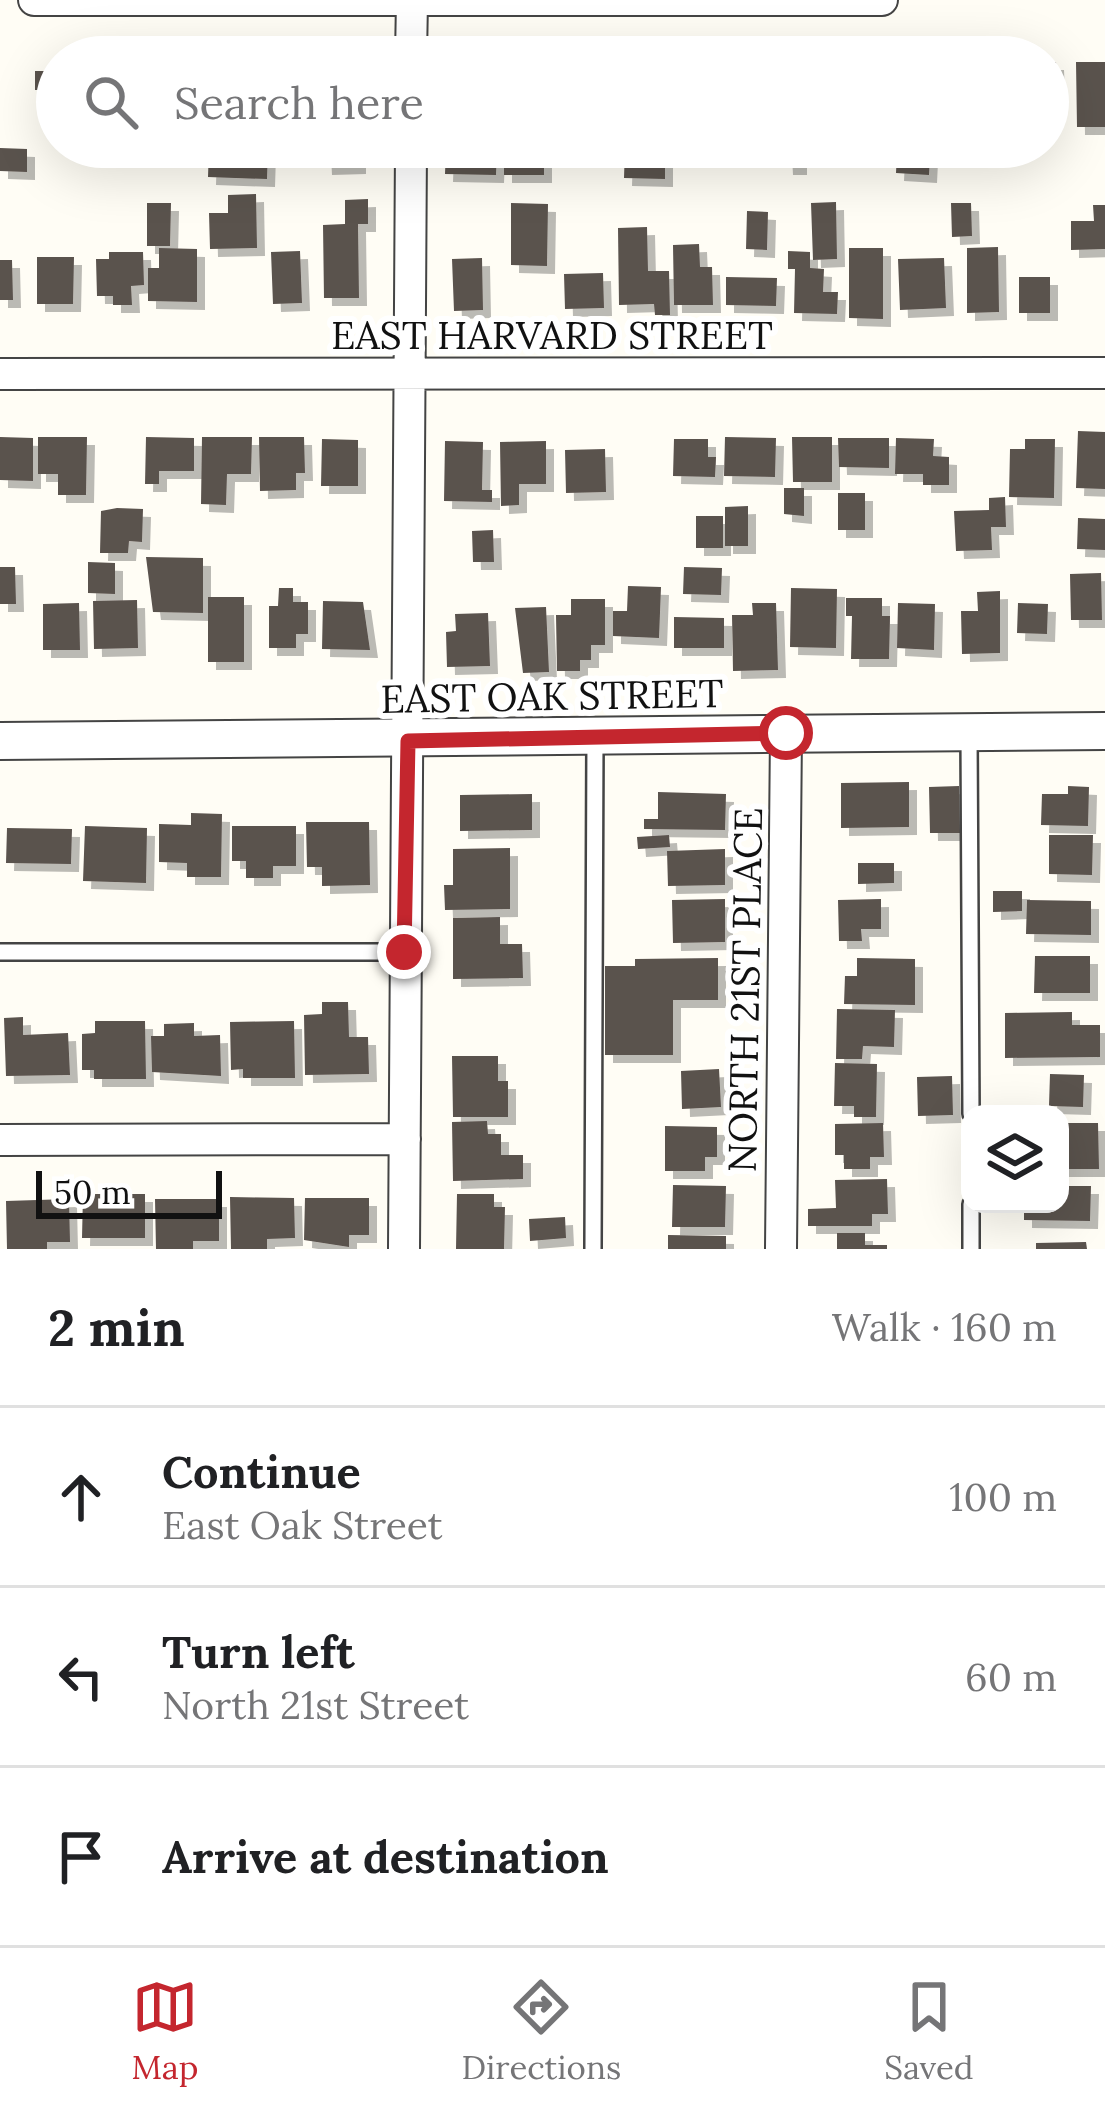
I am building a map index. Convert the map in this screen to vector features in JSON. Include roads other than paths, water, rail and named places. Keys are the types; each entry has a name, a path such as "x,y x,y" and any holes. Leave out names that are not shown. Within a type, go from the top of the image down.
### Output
{"street":[{"path":"34,0 882,0"},
{"path":"411,36 412,2"},
{"path":"404,1249 411,168"},
{"name":"EAST HARVARD STREET","path":"0,374 1105,373"},
{"name":"EAST OAK STREET","path":"0,741 408,741 1105,731"},
{"name":"NORTH 21ST PLACE","path":"781,1249 786,733"},
{"path":"0,1140 405,1139"}],"lane":[{"path":"969,733 971,1105"},
{"path":"593,1249 595,738"},
{"path":"0,952 404,952"},
{"path":"971,1213 971,1249"}]}
